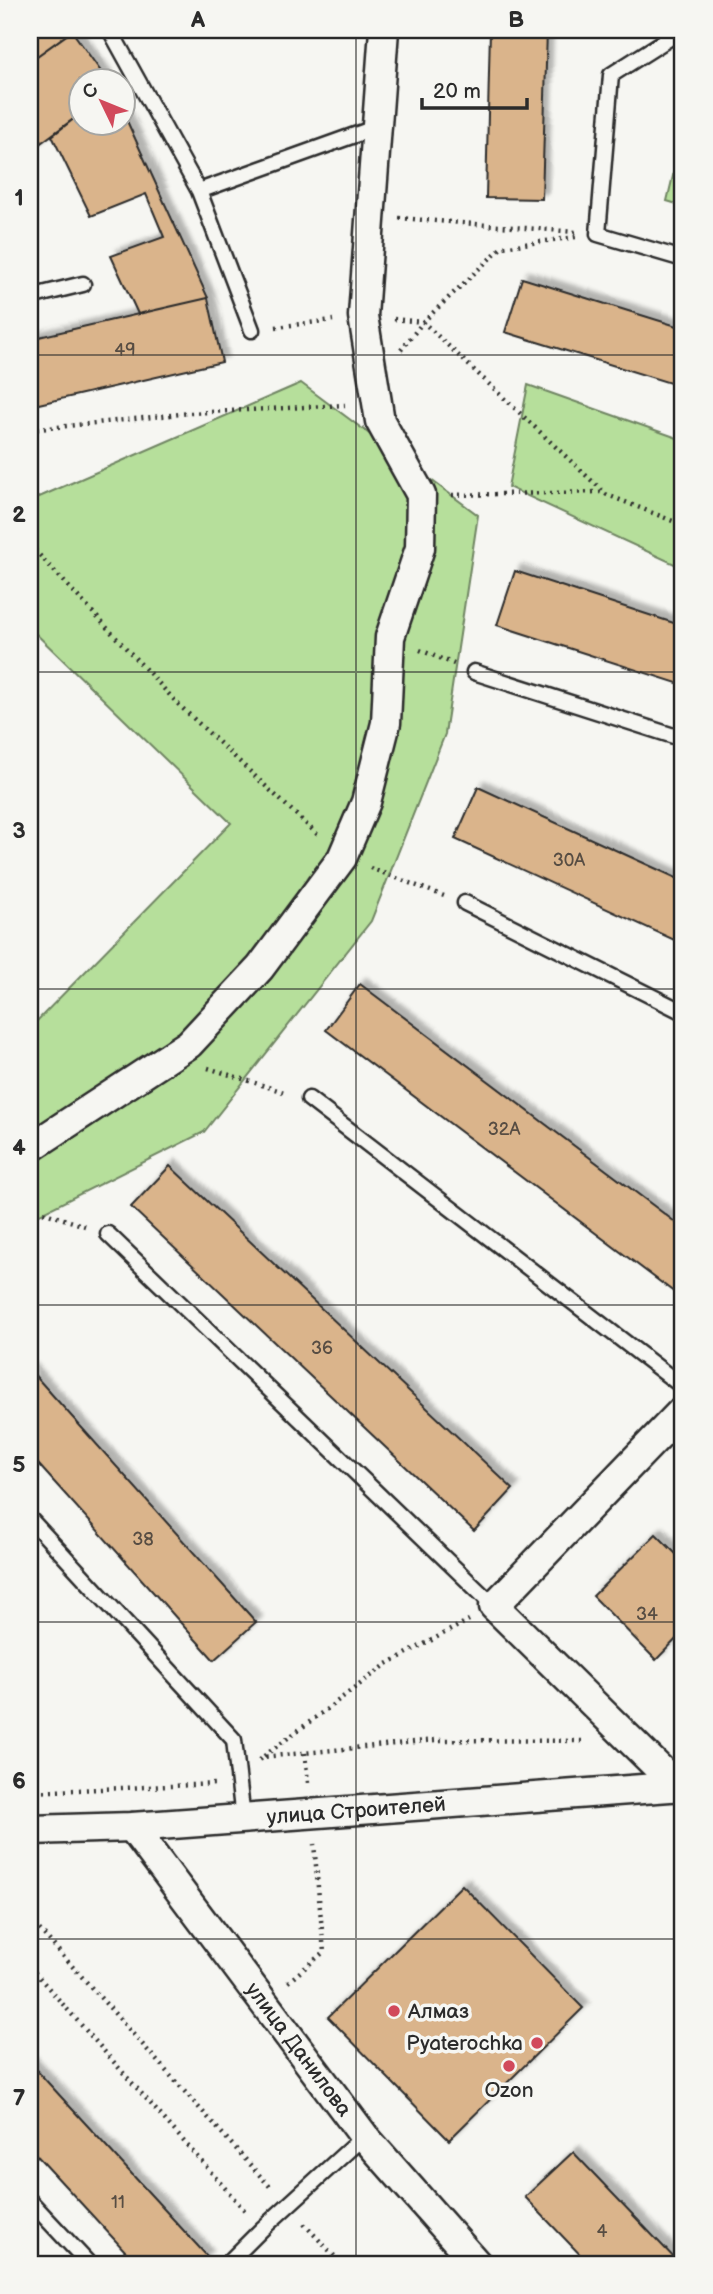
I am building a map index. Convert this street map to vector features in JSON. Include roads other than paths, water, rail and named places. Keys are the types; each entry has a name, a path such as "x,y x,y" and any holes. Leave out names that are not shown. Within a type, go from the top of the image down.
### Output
{"street":[{"path":"30,1148 189,1044 260,968 342,858 366,802 386,723 390,637 420,548 421,495 380,421 363,316 384,30"},
{"path":"680,1786 494,1606 683,1410"},
{"name":"улица Строителей","path":"30,1830 132,1827 680,1786"},
{"name":"улица Данилова","path":"132,1827 364,2136 477,2264"}],"lane":[{"path":"110,30 199,191 253,330"},
{"path":"682,30 611,75 597,234 683,259"},
{"path":"199,191 377,127"},
{"path":"30,297 83,284"},
{"path":"474,672 683,739"},
{"path":"465,903 683,1012"},
{"path":"309,1100 683,1387"},
{"path":"108,1234 494,1606"},
{"path":"30,1519 234,1740 243,1819"},
{"path":"227,2264 364,2136"},
{"path":"30,2201 89,2264"}],"place":[{"name":"Алмаз","path":"394,2011"},
{"name":"Pyaterochka","path":"537,2043"},
{"name":"Ozon","path":"509,2066"}]}
